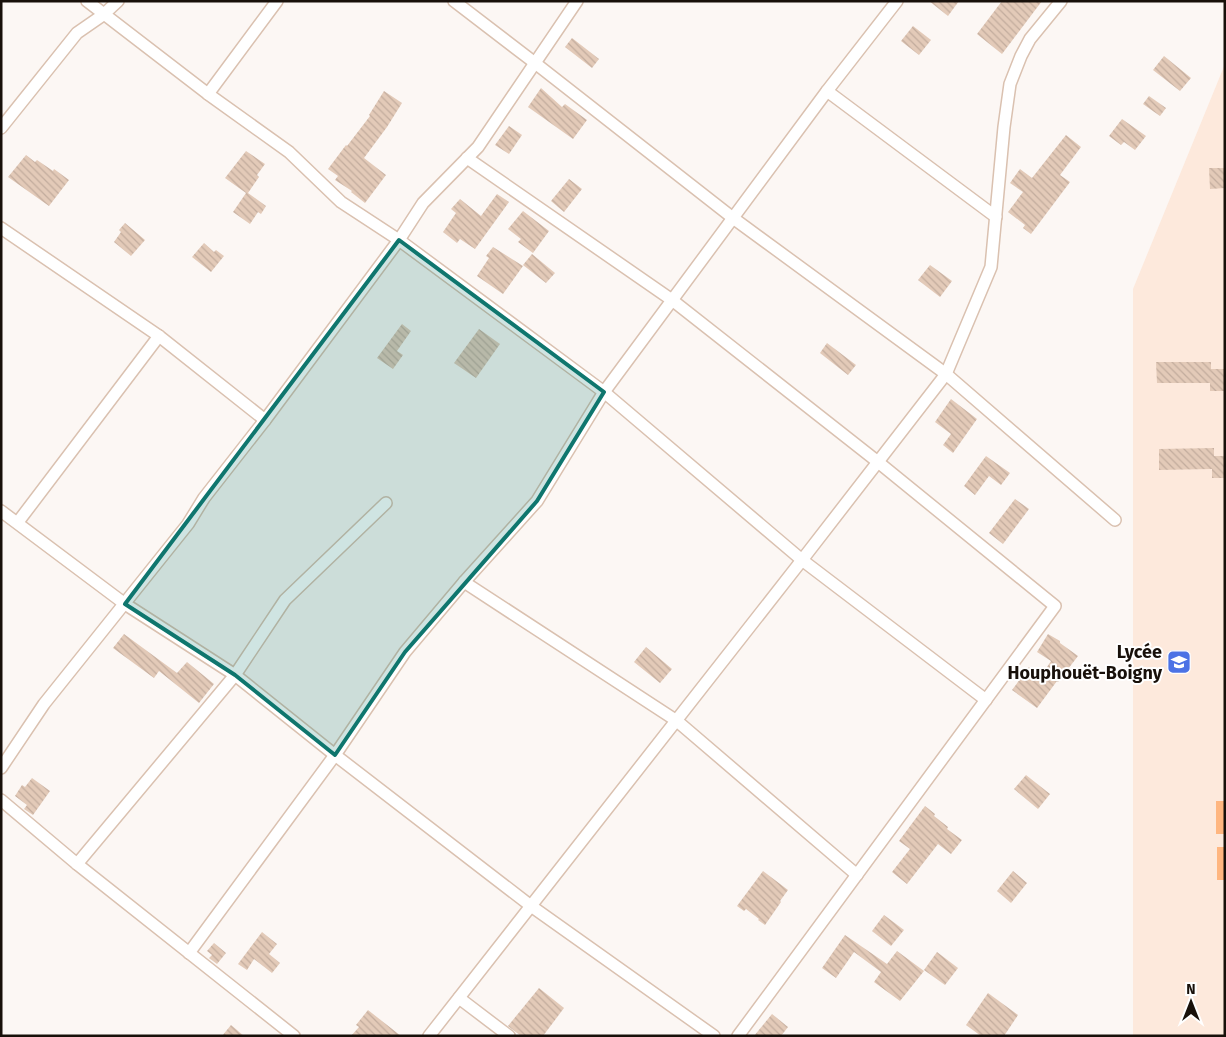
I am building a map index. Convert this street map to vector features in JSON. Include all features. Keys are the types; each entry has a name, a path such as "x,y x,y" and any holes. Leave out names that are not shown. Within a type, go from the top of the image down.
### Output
{"street":[{"path":"87,1 208,94 289,152 341,202 399,240 604,392 802,560 986,700"},
{"path":"1,128 77,33 103,15 118,1"},
{"path":"208,94 277,1"},
{"path":"454,1 734,218 946,374 1115,520"},
{"path":"1,768 44,704 188,524 204,498 265,420 399,240 423,203 478,146 577,1"},
{"path":"189,953 335,755 405,652 464,582 537,501 604,392 827,91 897,1"},
{"path":"429,1036 677,721 946,374 991,267 1004,127 1010,84 1030,39 1061,1"},
{"path":"827,91 996,217"},
{"path":"467,158 672,300 878,462 1055,606 738,1036"},
{"path":"1,228 158,336 265,420"},
{"path":"18,522 158,336"},
{"path":"77,864 235,675 285,600 386,503"},
{"path":"1,511 125,604 235,675 335,755 531,906 714,1036"},
{"path":"464,582 677,721 857,875"},
{"path":"1,800 77,864 294,1036"},
{"path":"459,998 509,1036"}],"highlighted area":[{"path":"399,240 604,392 537,501 405,652 335,755 235,675 125,604"}],"shaded area":[{"name":"Lycée Houphouët-Boigny","path":"1225,64 1225,1036 1133,1036 1133,289"},
{"path":"1216,801 1225,801 1225,834 1216,834"},
{"path":"1217,847 1225,847 1225,880 1217,880"}],"building":[{"path":"929,1 959,1 948,16"},
{"path":"1002,1 1042,1 1002,54 977,34"},
{"path":"913,26 931,40 919,55 901,41"},
{"path":"572,38 599,59 592,68 565,47"},
{"path":"1164,56 1191,78 1180,91 1153,70"},
{"path":"541,88 562,107 565,104 587,120 573,139 528,107"},
{"path":"384,91 402,103 364,158 386,175 365,203 352,191 335,180 338,176 328,169 370,116"},
{"path":"1149,96 1166,108 1160,116 1143,104"},
{"path":"1122,119 1146,136 1135,150 1124,142 1121,145 1109,136"},
{"path":"509,126 522,135 509,154 495,145"},
{"path":"1066,135 1081,147 1060,175 1070,182 1031,234 1023,228 1025,225 1008,212 1023,192 1010,183 1020,169 1032,178"},
{"path":"246,151 265,164 248,193 266,206 261,214 258,212 250,224 233,212 246,193 225,178"},
{"path":"26,155 53,171 54,169 69,180 49,206 8,177"},
{"path":"1209,168 1225,168 1225,188 1210,189"},
{"path":"569,179 582,189 564,212 551,201"},
{"path":"497,194 509,202 475,249 460,239 457,243 443,232 456,213 451,209 460,199 481,216"},
{"path":"523,211 549,231 533,253 518,242 521,239 508,229"},
{"path":"125,223 145,240 131,256 114,242 121,232 119,230"},
{"path":"204,243 214,252 216,250 224,256 211,272 192,257"},
{"path":"493,247 523,266 503,294 477,276 489,258 486,256"},
{"path":"532,254 555,273 546,283 523,265"},
{"path":"930,265 952,281 940,297 918,280"},
{"path":"402,324 411,331 397,351 403,355 393,369 377,358"},
{"path":"479,329 500,344 476,378 454,363"},
{"path":"827,343 856,365 848,375 820,353"},
{"path":"1156,362 1211,362 1211,369 1225,369 1225,391 1210,391 1210,383 1157,383"},
{"path":"951,399 977,419 953,453 943,445 951,434 935,422"},
{"path":"1214,448 1214,456 1225,456 1225,478 1212,478 1212,469 1159,470 1159,449"},
{"path":"986,456 1010,473 1001,485 989,476 975,495 964,486"},
{"path":"1015,499 1029,509 1003,544 989,533"},
{"path":"124,634 177,673 187,662 214,684 199,703 159,671 154,678 113,648"},
{"path":"1048,634 1078,656 1037,708 1012,690 1029,667 1041,676 1051,661 1037,652"},
{"path":"646,647 672,669 660,683 634,662"},
{"path":"1026,775 1050,794 1038,809 1014,789"},
{"path":"32,778 50,791 33,815 24,809 27,805 15,796 22,785 25,787"},
{"path":"925,806 948,827 947,829 962,840 951,854 938,844 907,884 892,872 910,849 899,841"},
{"path":"763,871 788,890 765,925 746,909 744,911 737,906"},
{"path":"1013,871 1027,883 1011,903 997,891"},
{"path":"884,915 904,930 891,946 872,931"},
{"path":"262,932 277,944 269,954 280,963 272,973 254,959 247,970 238,964"},
{"path":"845,935 887,964 897,951 924,971 900,1001 874,982 881,972 854,952 836,978 822,968"},
{"path":"214,943 226,953 217,964 209,958 212,955 207,951"},
{"path":"937,952 958,968 945,985 924,970"},
{"path":"539,988 564,1008 543,1036 521,1036 508,1026"},
{"path":"988,993 1018,1015 1004,1036 981,1036 966,1025"},
{"path":"368,1010 401,1036 351,1036 359,1027 356,1025"},
{"path":"772,1014 788,1027 781,1036 754,1036"},
{"path":"231,1025 244,1036 222,1036"}],"place":[{"name":"Lycée Houphouët-Boigny","path":"1179,662"}]}
